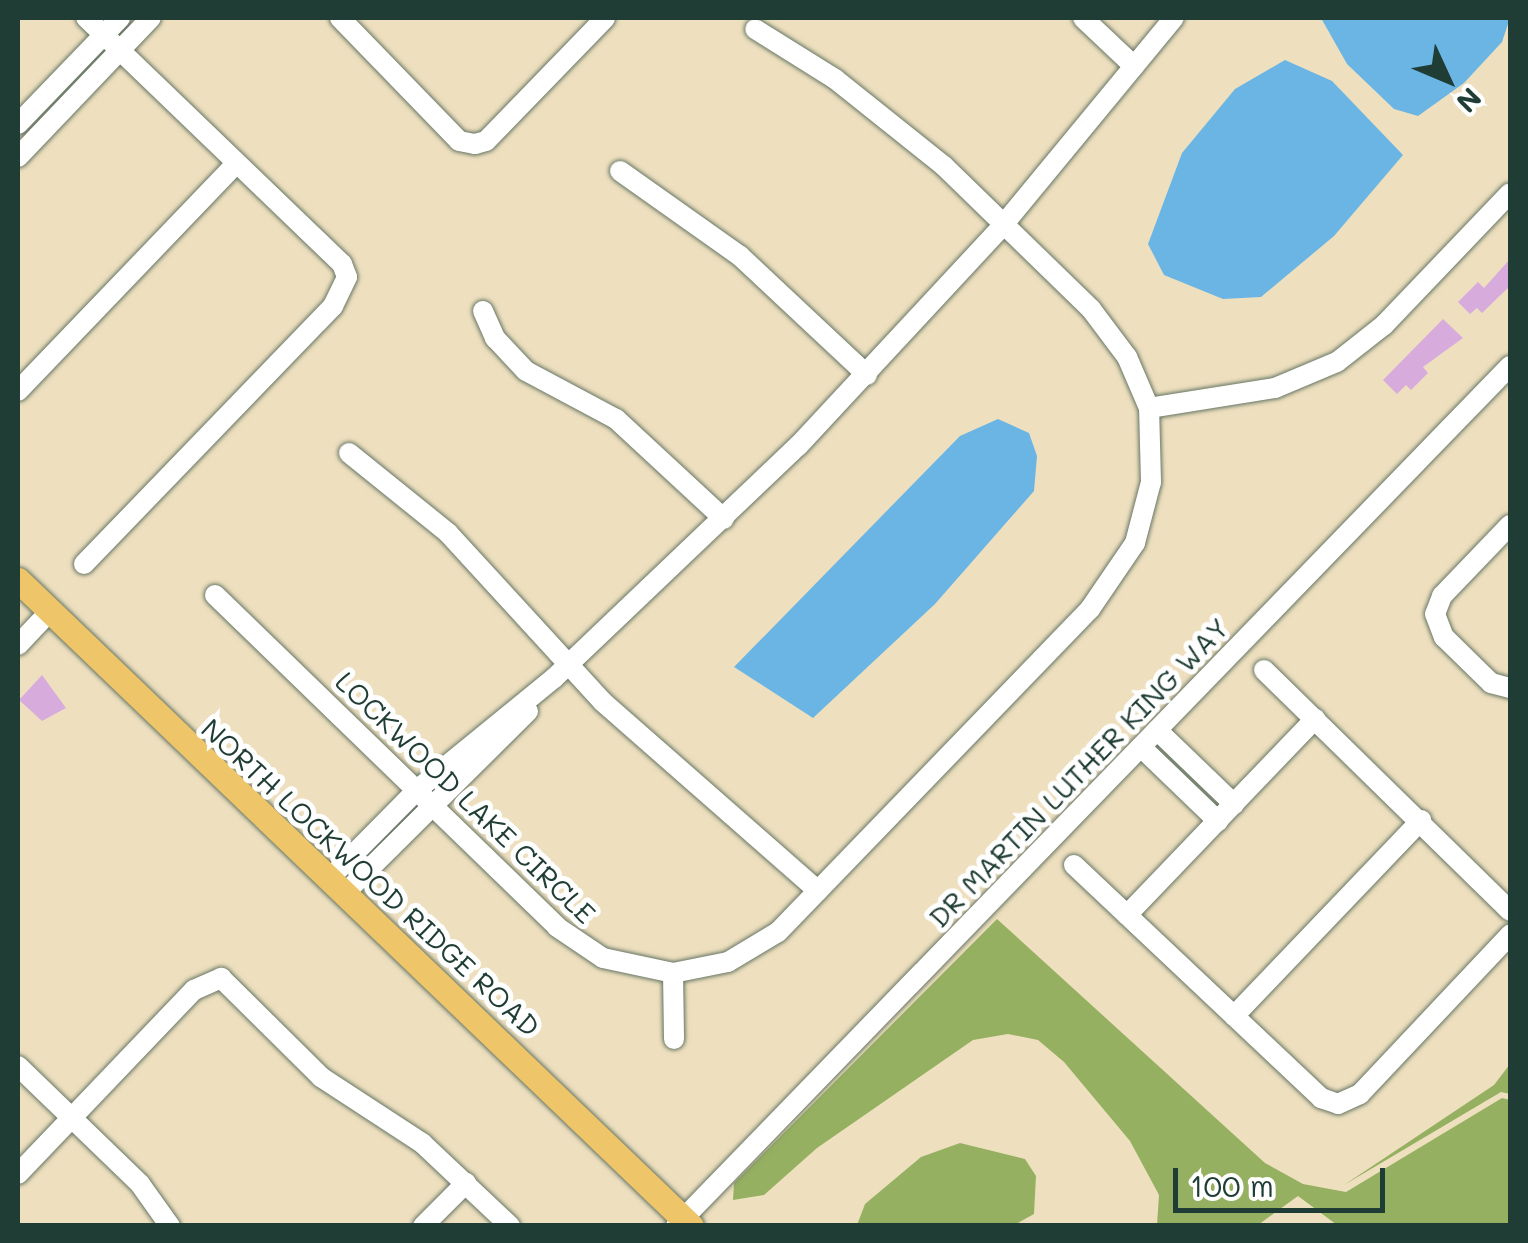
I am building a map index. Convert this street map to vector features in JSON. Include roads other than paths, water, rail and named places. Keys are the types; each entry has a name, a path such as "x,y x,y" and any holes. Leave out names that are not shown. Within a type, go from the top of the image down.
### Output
{"main road":[{"name":"NORTH LOCKWOOD RIDGE ROAD","path":"18,580 690,1223"}],"street":[{"path":"84,564 343,291 342,264 86,18"},
{"path":"18,124 120,18"},
{"path":"18,157 151,18"},
{"path":"340,18 378,61 470,144 486,141 605,18"},
{"path":"1084,18 1134,66"},
{"path":"338,885 426,796 724,519 867,375 1004,224 1174,18"},
{"path":"756,29 890,120 1004,224 1113,335 1149,408 1276,388 1337,362 1384,325 1510,193"},
{"path":"18,390 235,165"},
{"path":"620,171 740,256 867,375"},
{"path":"483,311 495,338 526,371 616,419 724,519"},
{"name":"DR MARTIN LUTHER KING WAY","path":"690,1223 1141,746 1510,366"},
{"name":"LOCKWOOD LAKE CIRCLE","path":"215,595 579,944 630,968 672,973 749,952 818,891 1112,583 1135,543 1151,482 1149,408"},
{"path":"349,453 448,533 560,671 818,891"},
{"path":"1510,525 1442,596 1435,614 1444,636 1491,683 1510,688"},
{"path":"18,645 50,611"},
{"path":"1264,670 1510,911"},
{"path":"1127,915 1316,718"},
{"path":"1157,730 1234,804"},
{"path":"1141,746 1218,820"},
{"path":"1234,1016 1421,820"},
{"path":"1074,866 1326,1102 1352,1101 1510,935"},
{"path":"672,973 674,1039"},
{"path":"18,1174 194,990 212,978 228,980 254,1014 321,1077 422,1144 510,1226"},
{"path":"18,1066 140,1184 170,1226"},
{"path":"423,1226 466,1182"}],"water":[{"path":"1321,18 1510,18 1502,42 1464,83 1418,116 1394,109 1347,64"},
{"path":"1285,60 1332,81 1403,155 1334,236 1261,297 1223,299 1164,275 1148,244 1182,153 1235,89"},
{"path":"998,419 1029,433 1037,456 1034,491 935,604 813,718 734,667 960,436"}]}
